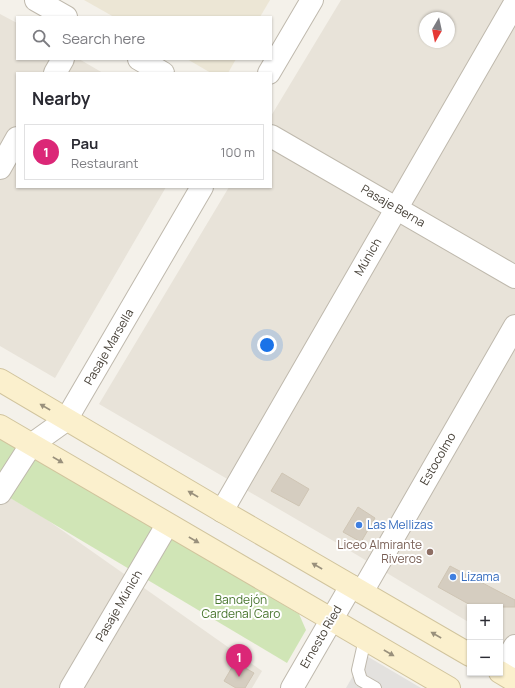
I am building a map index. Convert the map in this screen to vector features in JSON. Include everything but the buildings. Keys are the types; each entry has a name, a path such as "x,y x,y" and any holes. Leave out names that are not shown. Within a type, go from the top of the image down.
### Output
{"main road":[{"path":"0,380 467,653"},
{"path":"0,426 449,688"},
{"path":"503,674 515,681"}],"street":[{"path":"36,0 64,16"},
{"path":"270,72 312,0"},
{"name":"Múnich","path":"222,511 515,3"},
{"path":"56,72 62,60"},
{"path":"140,60 161,72"},
{"name":"Pasaje Berna","path":"272,137 515,277"},
{"path":"0,168 16,140"},
{"name":"Pasaje Marsella","path":"0,493 31,444 66,420 201,188"},
{"name":"Estocolmo","path":"356,589 515,326"},
{"name":"Pasaje Múnich","path":"71,688 167,524"},
{"name":"Ernesto Ried","path":"292,688 331,620 356,589"},
{"path":"503,667 515,646"}],"lane":[{"path":"365,639 358,670 361,680 375,688"}],"shaded area":[{"path":"84,0 270,0 261,16 112,16"},
{"path":"341,0 515,0 515,649 503,642 503,604 467,604 467,621 337,543 99,404 228,188 272,188 272,114"},
{"path":"0,14 16,22 16,60 81,60 101,72 16,72 16,188 165,188 55,378 0,346"},
{"path":"189,60 235,60 229,72 209,72"},
{"path":"0,492 46,519 262,671 252,688 0,688"},
{"path":"365,655 421,688 346,688"}],"green space":[{"name":"Bandejón Cardenal Caro","path":"0,438 299,614 306,630 287,663 0,492"}],"place":[{"name":"Las Mellizas","path":"359,525"},
{"name":"Liceo Almirante Riveros","path":"430,552"},
{"name":"Lizama","path":"453,577"},
{"name":"Pau","path":"239,677"}]}
